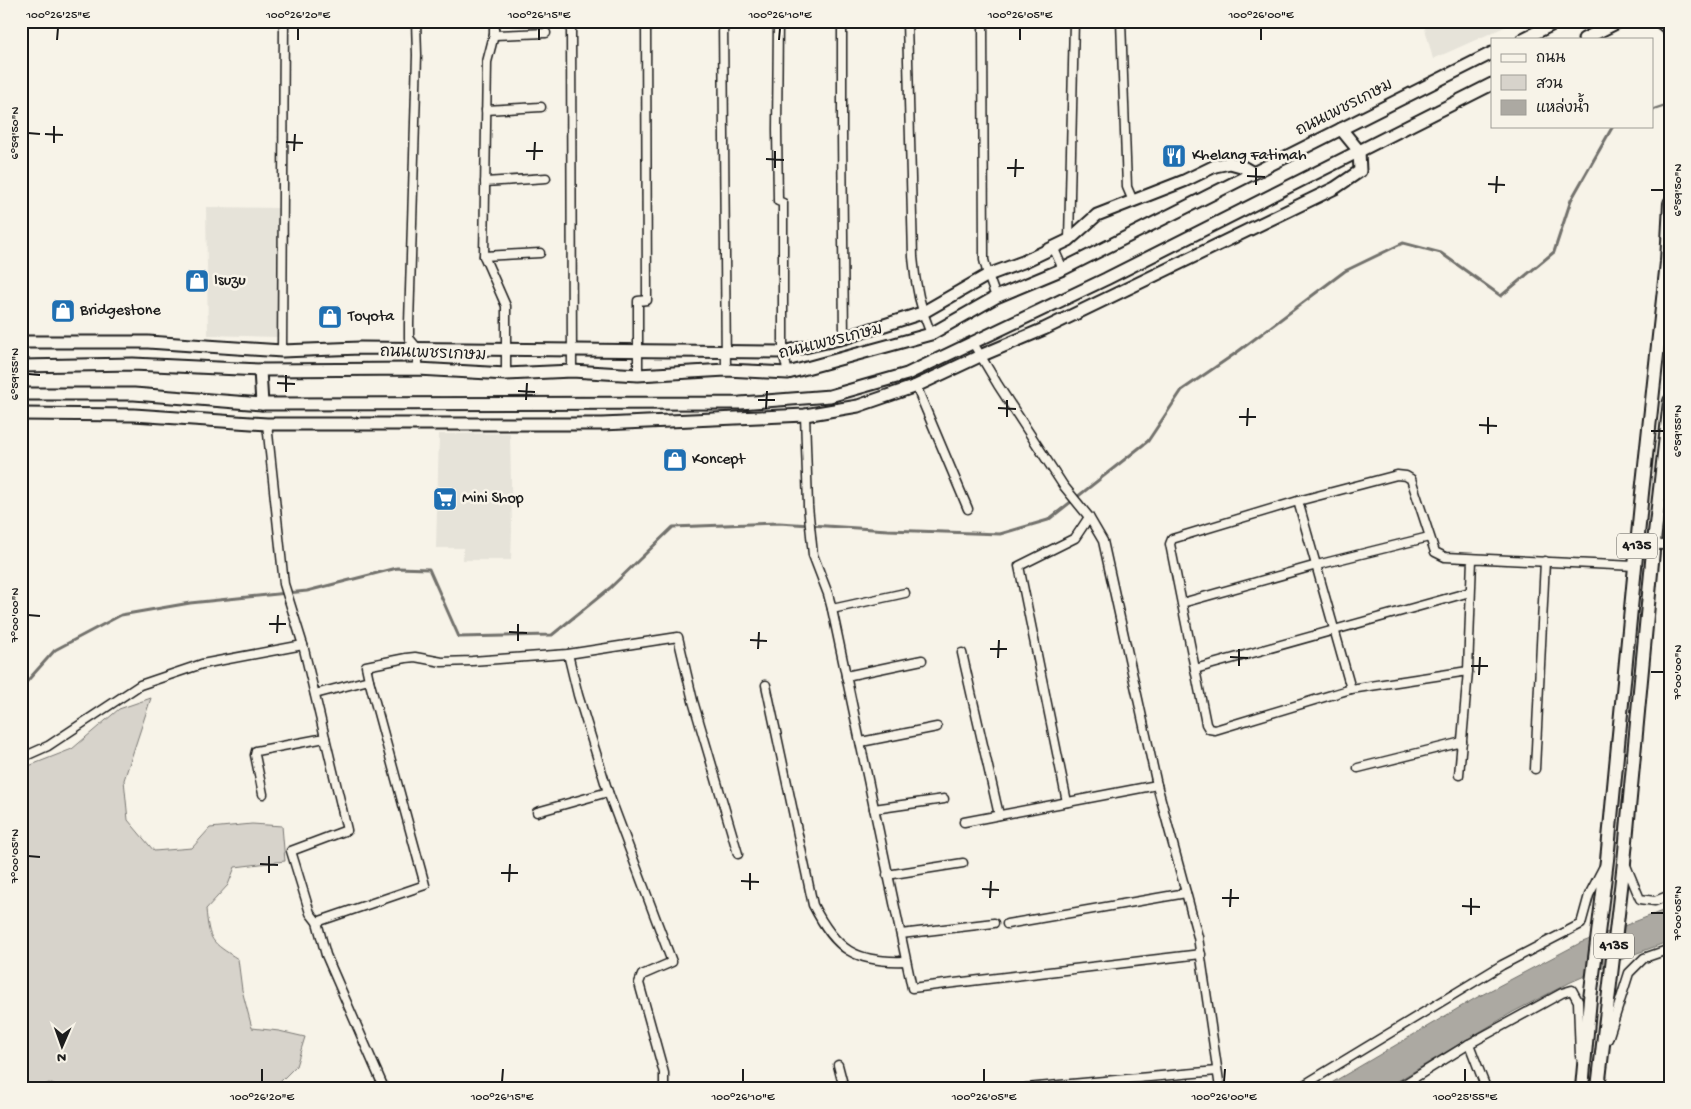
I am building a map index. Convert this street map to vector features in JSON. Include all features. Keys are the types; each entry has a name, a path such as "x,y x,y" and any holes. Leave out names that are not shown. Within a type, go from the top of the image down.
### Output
{"main road":[{"path":"1525,38 1559,21"},
{"path":"1586,38 1620,21"},
{"path":"1660,21 1670,30"},
{"name":"ถนนเพชรเกษม","path":"21,366 133,364 260,370 418,369 506,374 572,371 638,375 726,370 788,373 931,334 996,297 1063,269 1491,54"},
{"path":"21,394 134,394 262,404 740,404 830,396 907,374 973,343 1491,84"},
{"path":"21,414 134,415 267,424 602,424 805,415 858,406 916,386 980,356 1044,330 1335,188 1360,171 1359,151 1341,129"},
{"path":"21,342 148,342 282,351 360,348 783,352 844,338 922,313 988,275 1023,262 1068,240 1097,215 1215,166 1230,163 1241,166 1253,173"},
{"name":"4135","path":"1581,1088 1607,860 1667,262 1670,204"},
{"path":"260,370 262,404"},
{"name":"4135","path":"1598,1088 1624,862 1654,544 1670,401"}],"street":[{"path":"282,351 284,21"},
{"path":"416,21 417,55 409,338 418,349 418,369"},
{"path":"494,21 494,35 487,62 484,256 506,306 506,374"},
{"path":"571,21 572,371"},
{"path":"638,375 638,301 647,300 646,21"},
{"path":"723,21 726,370"},
{"path":"778,21 778,201 783,203 783,352 788,373"},
{"path":"842,21 844,338"},
{"path":"907,21 913,257 915,280 922,313 931,334"},
{"path":"983,21 984,260 996,297"},
{"path":"1068,240 1074,21"},
{"path":"1121,21 1127,187 1133,201"},
{"path":"494,35 546,34"},
{"path":"486,110 541,107"},
{"path":"485,182 546,178"},
{"path":"1053,247 1063,269"},
{"path":"484,256 540,252"},
{"path":"973,343 1063,485 1089,517 1103,541 1157,784 1201,954 1220,1088"},
{"path":"916,386 968,508"},
{"path":"740,404 741,417"},
{"path":"805,415 808,506 813,555 832,609 912,988 1201,954"},
{"path":"267,424 284,584 303,646 346,830 291,851 310,913 317,922 326,955 384,1088"},
{"path":"1468,671 1351,689 1215,730 1210,729 1206,724 1170,544 1172,539 1298,501 1397,475 1406,476 1411,479 1435,552 1445,557 1635,566"},
{"path":"1298,501 1351,689"},
{"path":"1067,802 1019,566 1075,538 1089,517"},
{"path":"1182,603 1317,565 1429,538"},
{"path":"1654,544 1670,546"},
{"path":"1459,775 1468,671 1472,559"},
{"path":"1535,769 1545,561"},
{"path":"1195,669 1470,592"},
{"path":"832,609 905,593"},
{"path":"317,922 424,885 366,666 406,658 457,662 568,654 678,637 693,701 738,854"},
{"path":"21,758 48,746 140,685 202,664 303,646"},
{"path":"962,653 998,815"},
{"path":"568,654 578,695 608,792 672,962 642,975 639,983 664,1074 664,1088"},
{"path":"846,676 922,660"},
{"path":"315,694 369,680"},
{"path":"766,684 813,904 832,935 849,950 871,960 884,962 906,961"},
{"path":"861,742 937,727"},
{"path":"262,794 255,755 256,751 325,738"},
{"path":"1358,768 1462,742"},
{"path":"964,822 1157,784"},
{"path":"537,812 608,792"},
{"path":"874,809 944,799"},
{"path":"1299,1088 1502,965 1581,924 1590,895 1607,860"},
{"path":"1624,862 1640,899 1655,901 1670,895"},
{"path":"887,875 962,863"},
{"path":"1007,924 1186,893"},
{"path":"901,934 994,923"},
{"path":"1600,1063 1629,973 1644,958 1670,949"},
{"path":"1402,1087 1469,1044 1562,993 1572,990 1578,1001 1581,1088"},
{"path":"1469,1044 1486,1088"},
{"path":"838,1065 844,1088"},
{"path":"1026,1088 1217,1071"}],"shaded area":[{"path":"1423,21 1518,21 1433,59"},
{"path":"206,207 279,208 279,337 208,335"},
{"path":"510,433 511,560 463,560 463,548 436,548 439,434"}],"green space":[{"path":"151,698 124,780 128,820 154,851 192,848 210,828 252,824 282,826 285,861 235,867 228,885 206,909 208,928 213,940 222,949 238,959 242,990 252,1028 279,1031 305,1037 296,1066 278,1084 279,1088 147,1088 146,1084 133,1088 61,1088 49,1083 37,1088 21,1088 21,769 72,749 119,709"}],"water":[{"path":"1670,908 1670,941 1632,955 1571,982 1513,1012 1386,1088 1323,1088 1474,999 1580,943"}],"waterway":[{"path":"1654,109 1670,104"},
{"path":"21,688 55,650 121,615 190,603 307,591 397,568 429,569 459,637 552,635 610,588 673,527 779,523 888,530 1000,534 1048,520 1148,441 1182,390 1236,353 1345,271 1403,243 1441,253 1501,296 1554,252 1571,200 1612,128"}],"place":[{"name":"Khelang Fatimah","path":"1174,156"},
{"name":"Isuzu","path":"197,281"},
{"name":"Bridgestone","path":"63,311"},
{"name":"Toyota","path":"330,317"},
{"name":"Koncept","path":"675,460"},
{"name":"Mini Shop","path":"445,499"}]}
